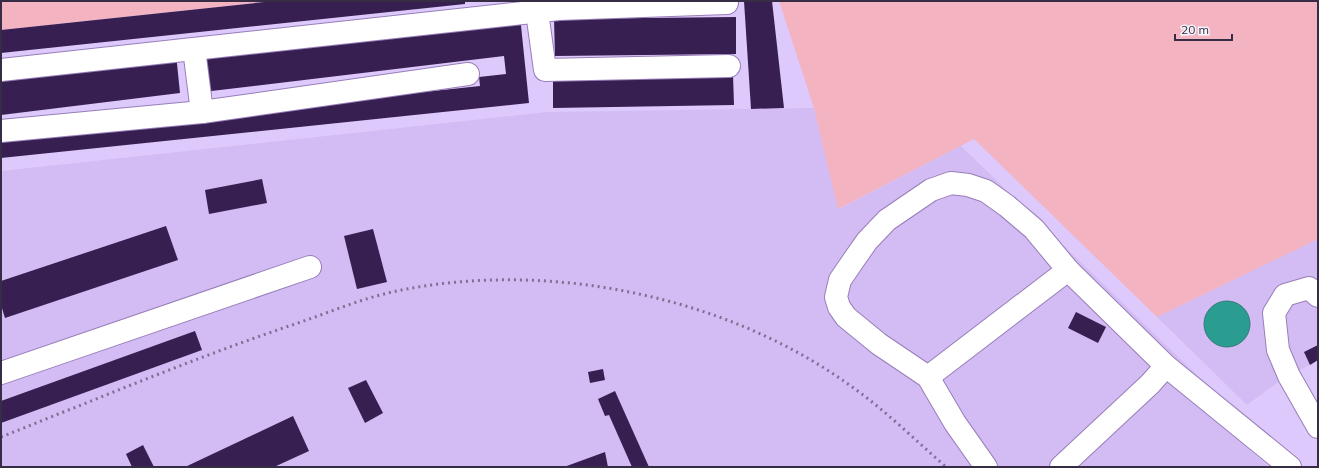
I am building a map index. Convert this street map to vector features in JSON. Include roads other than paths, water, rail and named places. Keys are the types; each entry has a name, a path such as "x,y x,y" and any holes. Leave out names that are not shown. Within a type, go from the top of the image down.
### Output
{"street":[{"path":"1,70 559,9 727,3"},
{"path":"537,12 545,70 729,66"},
{"path":"194,49 202,112"},
{"path":"1,131 202,112 468,74"},
{"path":"986,467 955,423 928,377 879,344 846,318 839,307 836,297 840,280 867,241 886,220 931,190 951,183 968,185 986,191 1034,229 1068,270 1166,366 1290,467"},
{"path":"1,373 310,267"},
{"path":"928,377 1068,270"},
{"path":"1315,289 1284,296 1274,313 1278,350 1289,376 1318,428"},
{"path":"1061,467 1150,384 1166,366"}],"railway":[{"path":"1,437 217,352 366,299 392,292 449,283 509,280 569,283 629,292 688,307 745,327 798,353 861,393 886,413 946,467"}]}
